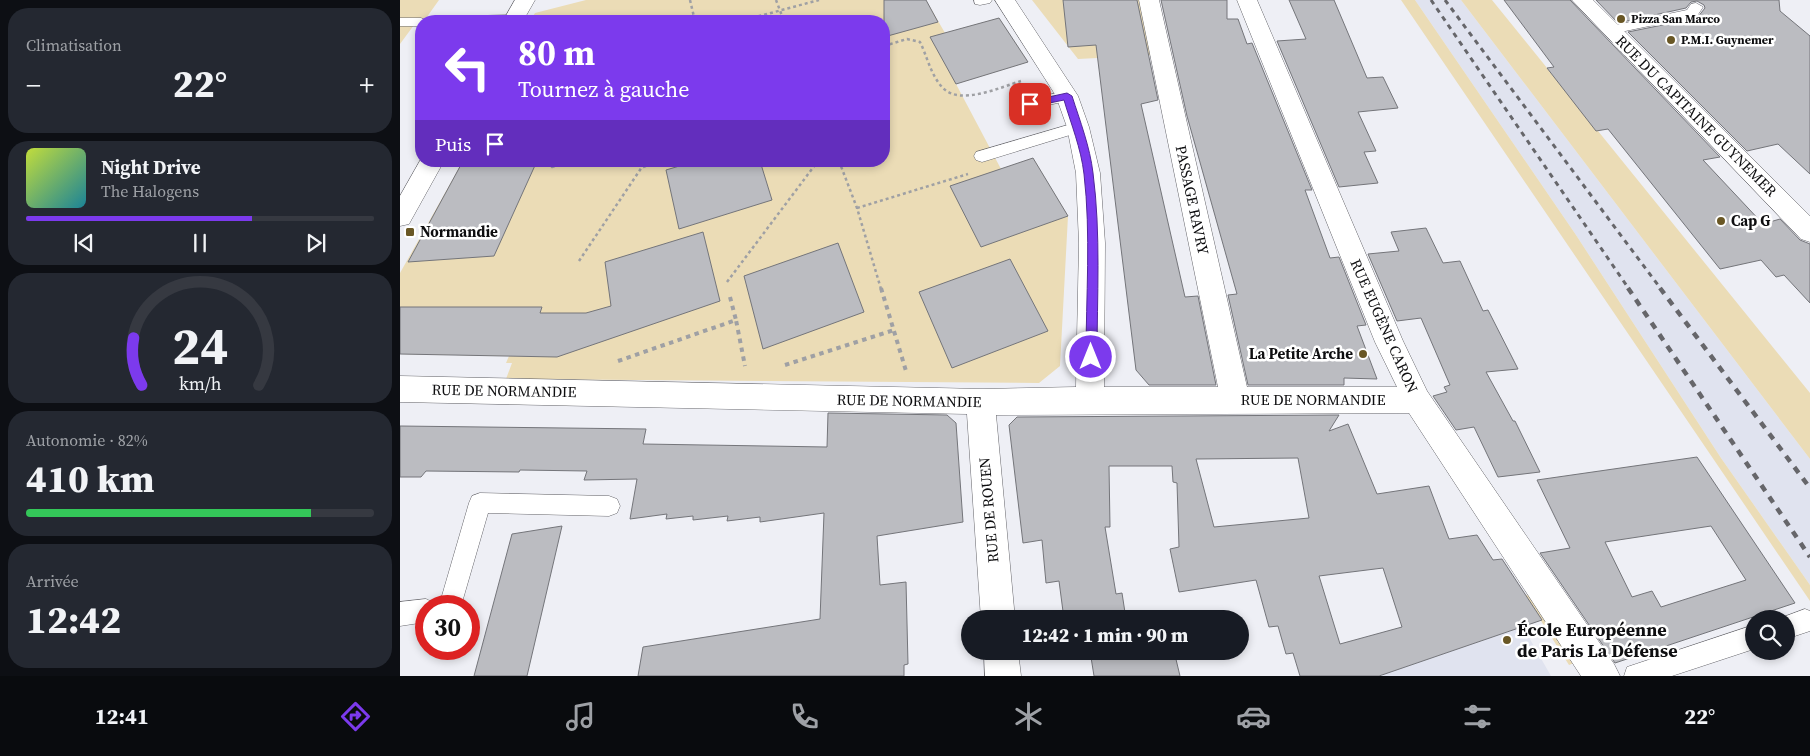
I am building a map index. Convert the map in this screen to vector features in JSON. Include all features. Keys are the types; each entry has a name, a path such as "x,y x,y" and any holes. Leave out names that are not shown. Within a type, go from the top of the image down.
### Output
{"street":[{"path":"517,15 525,0"},
{"path":"1005,0 1067,96 1078,127 1088,173 1092,243 1090,400"},
{"name":"PASSAGE RAVRY","path":"1149,0 1235,400"},
{"name":"RUE EUGÈNE CARON","path":"1247,0 1389,342 1417,400 1602,676"},
{"name":"RUE DU CAPITAINE GUYNEMER","path":"1582,0 1810,232"},
{"path":"400,217 429,167"},
{"name":"RUE DE NORMANDIE","path":"400,389 982,402 1090,400 1417,400"},
{"name":"RUE DE ROUEN","path":"982,402 981,417 997,610"},
{"path":"1002,660 1003,676"}],"lane":[{"path":"1611,30 1692,13 1696,7"},
{"path":"400,22 415,22"},
{"path":"1030,104 1067,96"},
{"path":"982,156 1078,127"},
{"path":"453,595 480,504 609,506"},
{"path":"400,614 415,612"},
{"path":"1636,676 1745,640"}],"path":[{"path":"690,0 694,15"},
{"path":"776,0 782,15"},
{"path":"762,15 819,0"},
{"path":"890,44 907,39 920,42 941,86 955,95 964,96 1026,80"},
{"path":"579,261 642,167"},
{"path":"727,282 813,167"},
{"path":"841,167 857,208 909,382 906,401"},
{"path":"857,208 977,171"},
{"path":"730,297 746,368"},
{"path":"613,363 736,320"},
{"path":"784,366 894,330"}],"shaded area":[{"path":"400,0 439,0 428,15 415,15 415,25 400,44"},
{"path":"586,0 926,0 945,33 999,18 1028,62 956,84 1001,169 1033,158 1068,216 1060,366 1039,383 506,379 512,363 506,363 509,356 400,354 400,273 460,167 890,167 890,15 534,15 535,13"},
{"path":"1032,0 1144,0 1155,55 1078,59"},
{"path":"1401,0 1415,0 1576,235 1721,458 1810,585 1810,601"},
{"path":"1415,0 1461,0 1810,459 1810,585 1721,458 1576,235"},
{"path":"1461,0 1492,0 1810,393 1810,459"},
{"path":"1524,594 1537,599 1577,662 1569,665"},
{"name":"École Européenne de Paris La Défense","path":"1523,627 1551,676 1379,676 1437,656"}],"building":[{"path":"884,0 926,0 938,22 890,35 890,15 884,15"},
{"path":"1063,0 1137,0 1158,100 1141,104 1185,297 1198,296 1216,385 1149,385 1136,370 1096,45 1068,47"},
{"path":"1161,0 1227,0 1227,19 1238,19 1247,44 1252,43 1312,190 1305,190 1330,258 1339,257 1366,325 1357,326 1377,379 1344,378 1344,385 1248,385 1228,295 1237,294 1187,116"},
{"path":"1289,0 1334,0 1367,78 1383,77 1398,108 1358,112 1376,151 1364,152 1378,183 1339,187 1277,41 1306,39"},
{"path":"1504,0 1570,0 1720,157 1703,160 1763,224 1780,219 1800,240 1810,244 1810,303 1784,275 1776,277 1761,260 1720,269 1608,129 1596,131 1547,68 1554,67"},
{"path":"1596,0 1779,0 1780,11 1810,36 1810,174 1778,144 1747,151 1628,32 1697,18 1705,8 1704,5 1697,1 1691,2 1686,8 1618,23"},
{"path":"999,18 1028,62 956,84 930,37"},
{"path":"1033,158 1068,216 981,247 950,186"},
{"path":"460,167 534,167 494,256 408,262"},
{"path":"676,167 762,167 772,200 679,229 666,170"},
{"path":"1426,228 1443,263 1460,261 1483,311 1488,310 1518,369 1486,372 1513,421 1515,421 1540,472 1498,477 1474,427 1456,430 1433,396 1447,392 1444,387 1450,385 1421,318 1397,321 1368,254 1399,251 1391,232"},
{"path":"703,232 720,301 557,357 400,354 400,307 542,307 540,313 586,313 611,306 605,262"},
{"path":"838,243 864,312 763,349 744,276"},
{"path":"1010,259 1048,331 952,368 919,292"},
{"path":"828,413 947,415 956,423 963,522 877,536 880,585 906,582 908,664 904,665 904,676 638,676 643,647 820,619 824,513 760,522 760,517 727,521 728,516 693,520 693,516 666,519 667,514 630,519 637,479 584,480 587,471 520,470 519,472 426,471 421,477 400,477 400,426 646,429 643,444 827,447"},
{"path":"1339,415 1329,431 1348,424 1377,494 1429,486 1449,539 1477,535 1493,560 1502,559 1542,620 1379,676 1300,676 1293,653 1286,654 1278,626 1269,627 1256,580 1179,592 1170,549 1179,547 1177,483 1173,482 1172,466 1109,466 1110,527 1105,527 1116,594 1122,593 1125,610 1063,610 1059,581 1046,583 1042,540 1023,543 1009,425 1017,417","holes":["1298,458 1309,518 1214,527 1196,459","1383,568 1402,627 1340,644 1319,576"]},
{"path":"1697,457 1795,603 1774,610 1745,610 1745,620 1615,663 1540,553 1570,548 1537,480","holes":["1711,526 1746,580 1661,607 1652,591 1632,597 1605,542"]},
{"path":"562,526 527,676 474,676 478,660 480,660 480,654 512,534"},
{"path":"1091,660 1176,660 1180,676 1094,676"}],"railway":[{"path":"1431,0 1629,289"},
{"path":"1445,0 1661,289"},
{"path":"1628,288 1810,557"},
{"path":"1660,288 1810,488"}],"place":[{"name":"Pizza San Marco","path":"1621,19"},
{"name":"P.M.I. Guynemer","path":"1671,40"},
{"name":"Cap G","path":"1721,221"},
{"name":"Normandie","path":"410,232"},
{"name":"La Petite Arche","path":"1363,354"},
{"name":"École Européenne de Paris La Défense","path":"1507,640"}],"route":[{"path":"1030,104 1067,96 1082,140 1088,173 1092,243 1091,357"}]}
